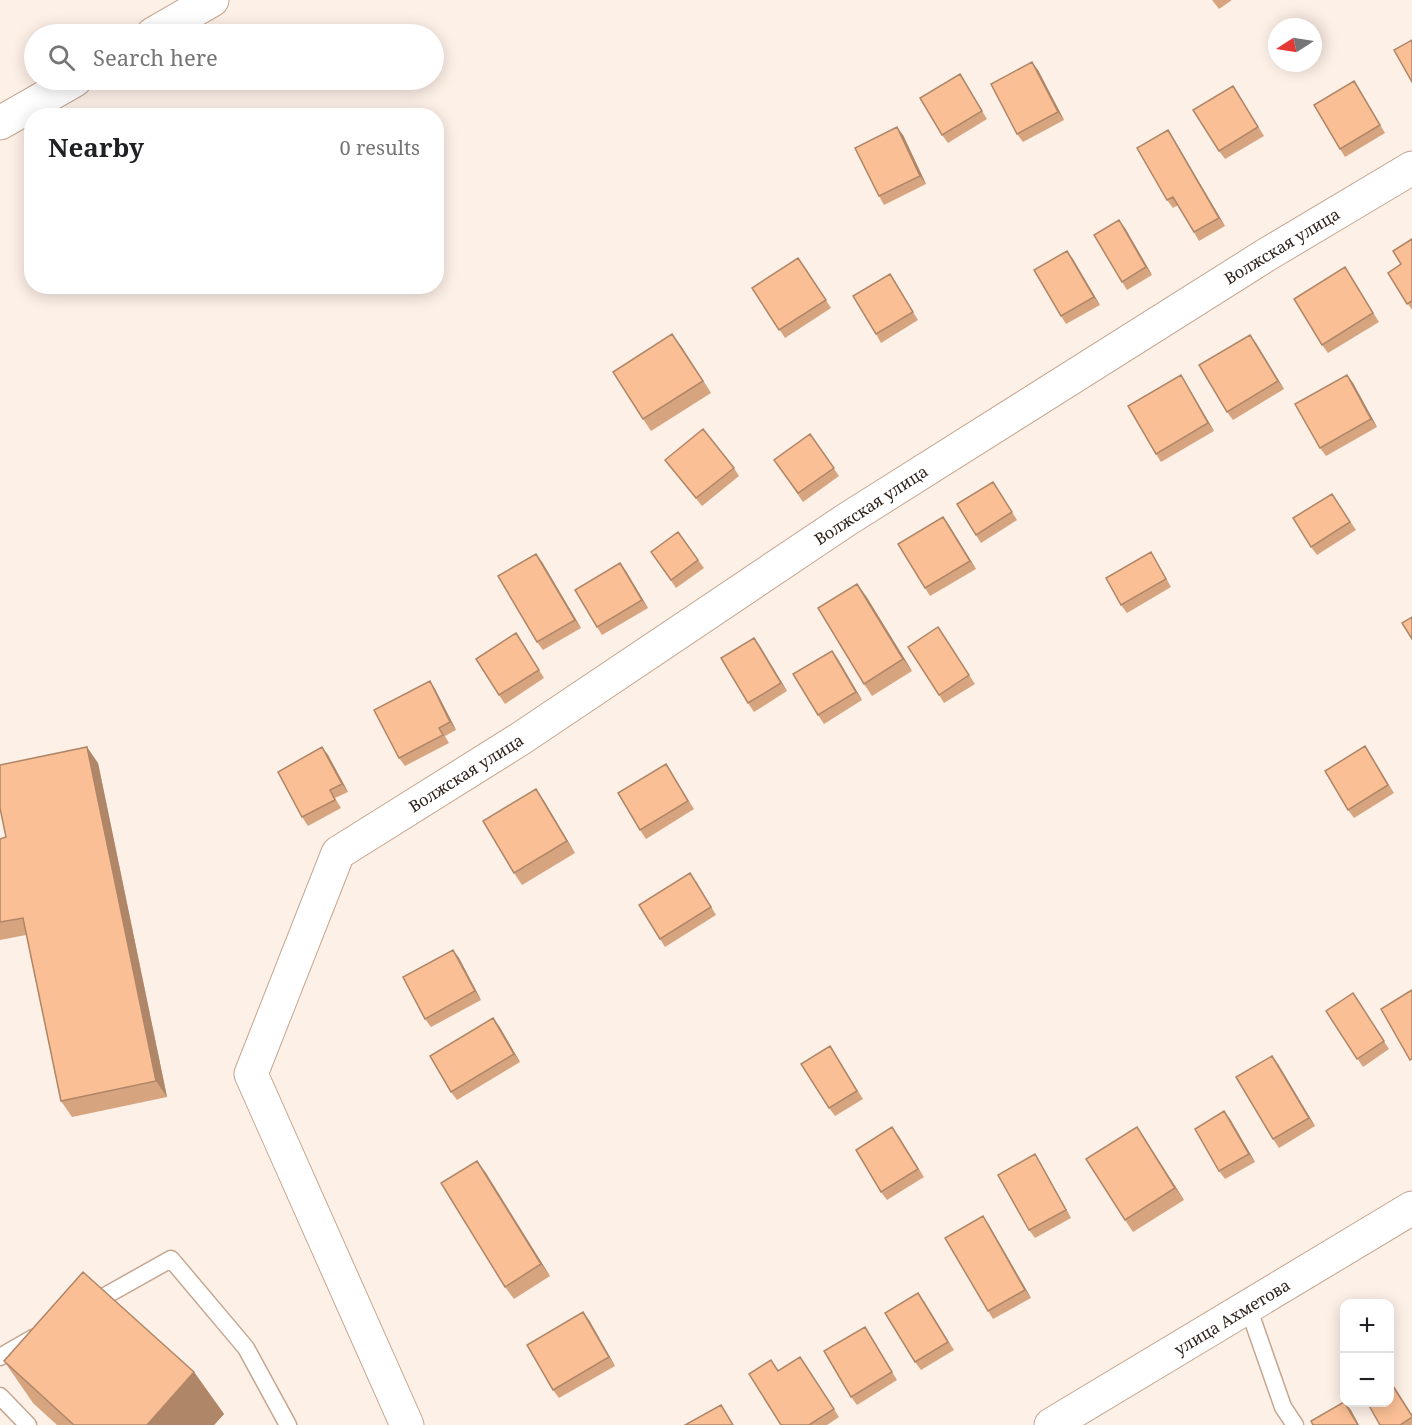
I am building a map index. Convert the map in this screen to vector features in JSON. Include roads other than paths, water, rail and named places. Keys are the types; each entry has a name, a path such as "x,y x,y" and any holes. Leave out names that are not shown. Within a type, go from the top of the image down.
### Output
{"street":[{"path":"170,24 212,0"},
{"path":"26,108 58,90"},
{"path":"0,123 24,109"},
{"name":"Волжская улица","path":"407,1425 251,1074 338,853 520,739 846,520 1266,255 1412,168"},
{"name":"улица Ахметова","path":"1052,1425 1412,1208"}],"lane":[{"path":"81,1311 171,1259 246,1348 288,1425"},
{"path":"1248,1307 1283,1407 1295,1425"},
{"path":"0,1356 50,1328"},
{"path":"0,1396 28,1425"}]}
